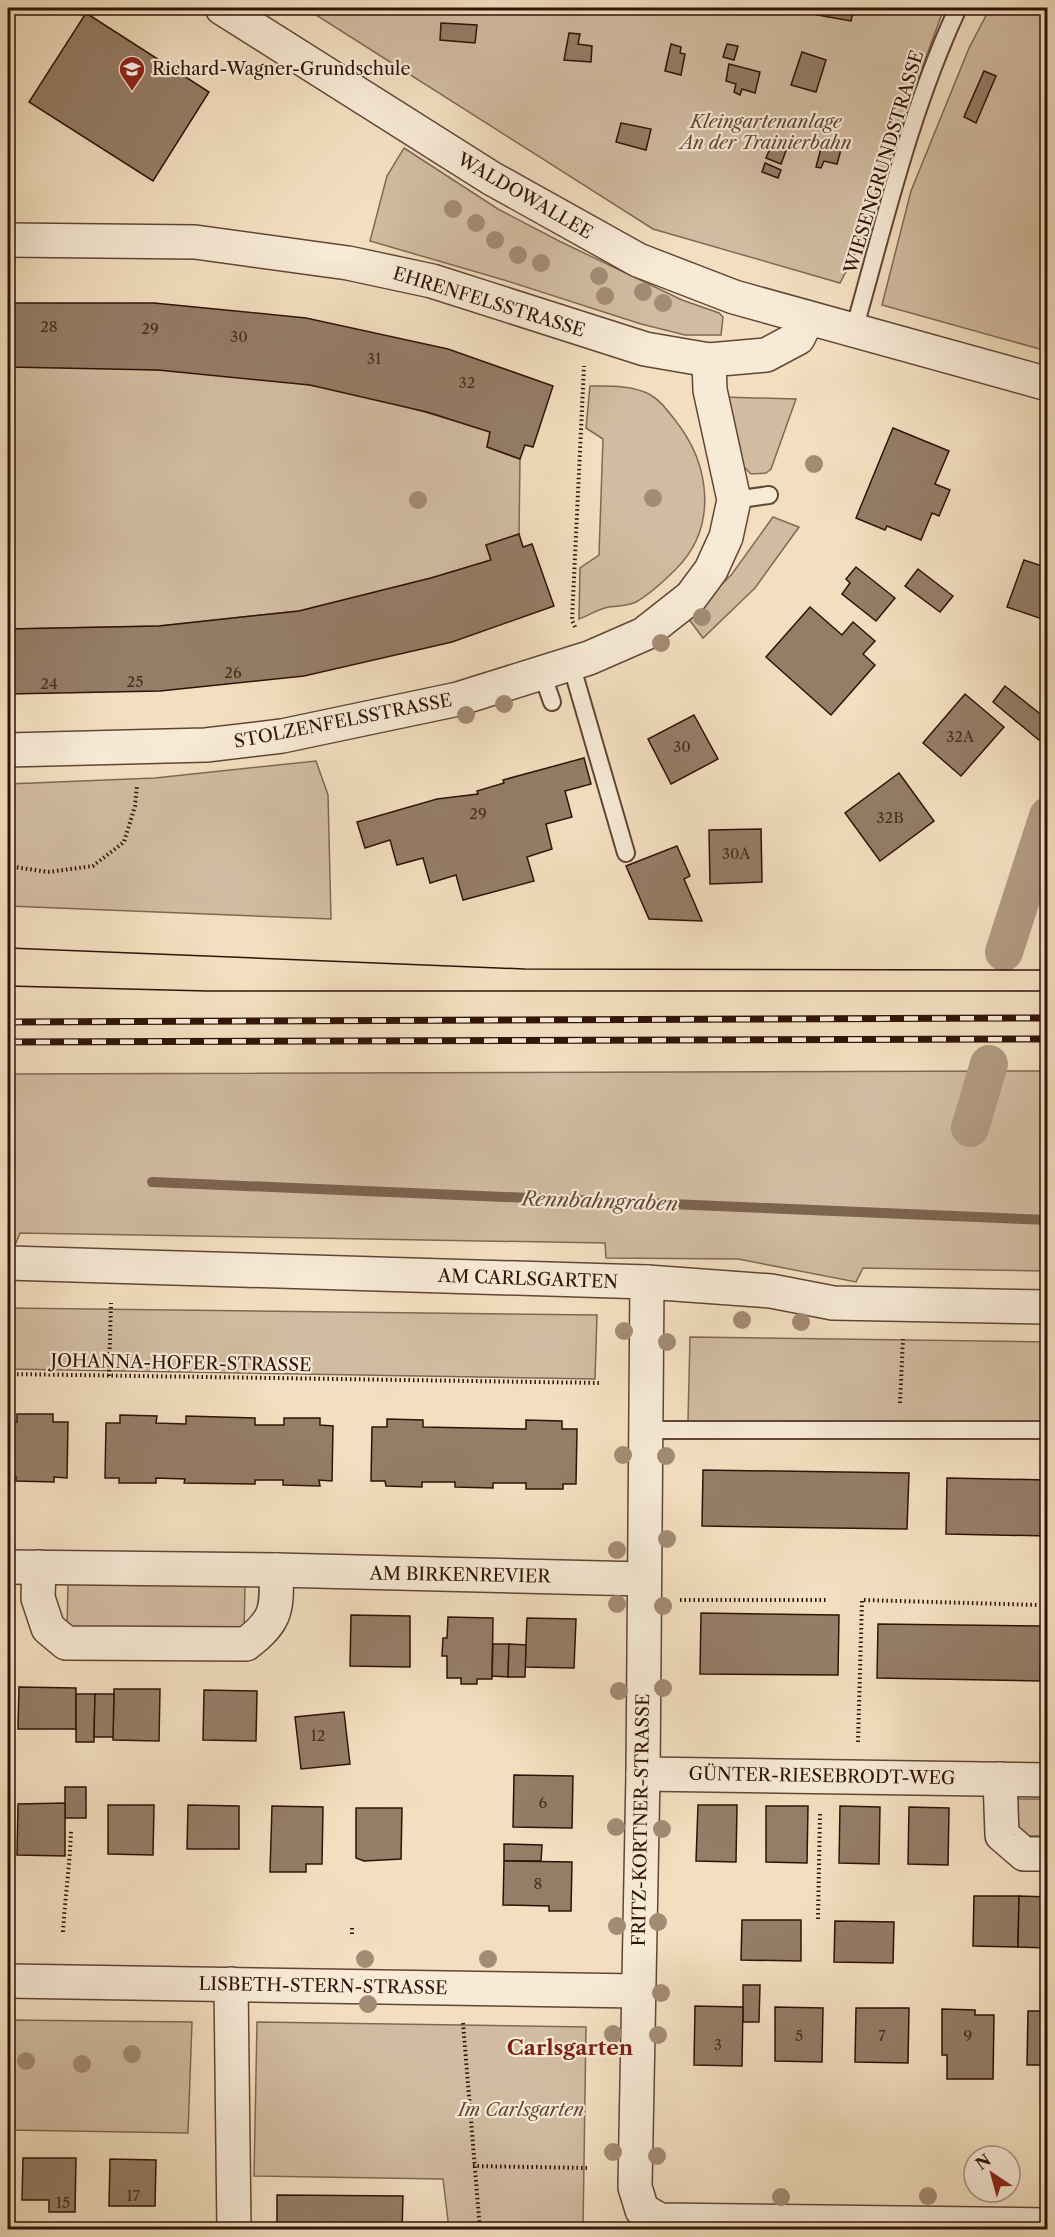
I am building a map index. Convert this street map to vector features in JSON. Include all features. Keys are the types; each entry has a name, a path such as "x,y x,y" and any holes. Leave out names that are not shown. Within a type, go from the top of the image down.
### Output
{"street":[{"name":"WALDOWALLEE","path":"222,8 491,178 638,260 734,297 1047,384"},
{"name":"EHRENFELSSTRASSE","path":"8,240 195,242 348,263 432,281 645,349 709,360 766,355 798,338 808,318"},
{"name":"STOLZENFELSSTRASSE","path":"8,750 206,746 282,736 563,674 644,634 691,597 711,570 726,537 734,500 710,390 709,360"},
{"name":"AM CARLSGARTEN","path":"8,1263 646,1282 771,1291 833,1303 1047,1307"},
{"name":"FRITZ-KORTNER-STRASSE","path":"646,1282 643,1774 635,2187 642,2210 660,2220 1047,2225"},
{"name":"AM BIRKENREVIER","path":"276,1570 276,1604 273,1613 266,1629 246,1644 66,1643 48,1628 38,1598 23,1567 276,1570 643,1579"},
{"name":"GÜNTER-RIESEBRODT-WEG","path":"643,1774 1047,1779"},
{"path":"1000,1779 1002,1835 1024,1854 1047,1854"},
{"name":"LISBETH-STERN-STRASSE","path":"8,1981 638,1991"},
{"path":"231,1984 234,2229"}],"lane":[{"name":"WIESENGRUNDSTRASSE","path":"854,330 911,126 938,50 958,8"},
{"path":"734,500 769,495"},
{"path":"563,674 626,853"},
{"path":"645,1430 900,1428 1047,1430"}],"path":[{"path":"563,674 572,620 585,365 591,333"},
{"path":"8,866 48,872 93,866 124,842 135,806 137,786"},
{"path":"109,1376 111,1303"},
{"path":"900,1428 903,1334"},
{"name":"JOHANNA-HOFER-STRASSE","path":"8,1374 602,1383"},
{"path":"680,1600 828,1600"},
{"path":"858,1777 862,1600 1040,1605"},
{"path":"818,1919 821,1776"},
{"path":"63,1932 65,1892 70,1880 71,1830"},
{"path":"352,1928 352,1937"},
{"path":"462,2019 480,2229"},
{"path":"473,2166 588,2168"}],"green space":[{"name":"Kleingartenanlage An der Trainierbahn","path":"305,8 944,8 854,256 840,283 653,229"},
{"path":"990,8 1047,8 1047,351 882,305 911,191 969,48"},
{"path":"404,148 498,209 559,241 682,300 719,313 723,317 721,335 685,335 641,324 504,280 370,241 387,176"},
{"path":"8,367 158,370 234,375 309,385 378,399 490,432 487,447 520,459 519,534 486,545 491,560 431,578 299,611 159,626 8,629"},
{"path":"590,386 635,389 649,394 660,402 687,437 702,475 705,495 704,515 698,535 689,553 671,574 636,602 605,608 579,619 580,568 599,555 603,439 586,428"},
{"path":"722,397 796,399 771,469 766,473 751,474 739,462"},
{"path":"773,517 799,527 755,588 703,638 688,618 732,574"},
{"path":"316,761 328,795 331,919 8,906 8,784 155,778"},
{"path":"1047,784 1047,847 1025,911 1003,911"},
{"path":"1047,1071 1047,1271 863,1268 856,1282 738,1259 606,1258 605,1243 20,1233 13,1250 8,1249 8,1074"},
{"path":"8,1308 597,1315 595,1379 8,1369"},
{"path":"690,1337 1047,1342 1047,1426 688,1421"},
{"path":"68,1582 245,1586 244,1634 67,1630"},
{"path":"1015,1799 1047,1799 1047,1836 1015,1836"},
{"path":"8,2020 192,2022 188,2133 8,2130"},
{"name":"Im Carlsgarten","path":"257,2022 586,2027 583,2229 449,2229 443,2179 254,2176"}],"building":[{"path":"818,8 854,8 851,21 817,15"},
{"path":"86,13 209,92 153,181 29,102"},
{"path":"441,23 477,25 475,43 440,40"},
{"path":"569,33 580,34 578,44 592,46 591,62 564,60"},
{"path":"671,44 681,47 680,53 685,54 681,75 665,71"},
{"path":"727,44 738,46 734,60 723,57"},
{"path":"802,52 826,60 816,92 791,85"},
{"path":"729,64 760,72 755,93 742,89 740,95 734,92 736,84 726,81"},
{"path":"984,71 996,76 976,123 964,117"},
{"path":"621,123 651,129 646,150 616,142"},
{"path":"774,138 784,142 783,147 787,148 781,164 766,158"},
{"path":"823,141 842,146 837,164 824,161 821,168 816,167"},
{"path":"765,163 781,170 778,178 762,172"},
{"path":"8,303 154,303 306,318 448,349 553,386 533,447 525,445 520,459 487,447 490,432 427,412 310,385 158,370 8,367"},
{"path":"893,428 949,451 935,484 950,490 939,516 932,513 921,540 887,526 885,530 856,518"},
{"path":"519,534 523,547 532,544 554,606 452,642 304,676 160,691 8,694 8,629 159,626 299,611 431,578 491,560 486,545"},
{"path":"1024,560 1048,568 1048,621 1007,607"},
{"path":"856,567 895,598 876,621 842,594 850,583 846,579"},
{"path":"918,569 953,596 940,612 905,586"},
{"path":"810,607 842,635 853,622 875,641 863,654 875,665 831,715 766,657"},
{"path":"1005,686 1048,720 1048,730 1039,740 993,702"},
{"path":"965,694 1004,727 961,776 923,743"},
{"path":"694,715 718,759 671,784 648,739"},
{"path":"584,758 591,784 565,791 572,817 546,824 552,849 527,857 534,881 463,900 456,875 430,883 423,858 397,865 390,840 365,848 357,822 437,799 478,794 477,791 504,783 503,780"},
{"path":"899,773 934,821 880,861 845,813"},
{"path":"761,829 762,882 710,884 709,830"},
{"path":"677,846 690,876 684,879 702,921 649,919 626,866"},
{"path":"17,1414 53,1414 53,1422 68,1422 67,1478 54,1477 54,1482 16,1481 16,1477 8,1476 8,1422 17,1422"},
{"path":"120,1415 157,1416 156,1423 186,1424 186,1416 255,1418 255,1425 284,1425 284,1418 320,1418 320,1425 333,1426 332,1481 319,1480 320,1486 283,1485 283,1480 255,1480 255,1484 184,1483 185,1479 156,1478 156,1483 119,1483 119,1478 105,1478 106,1423 120,1423"},
{"path":"387,1419 423,1420 423,1427 526,1429 526,1420 562,1421 562,1429 577,1429 576,1484 563,1484 563,1489 526,1489 526,1483 493,1483 493,1488 455,1487 455,1482 422,1482 422,1487 386,1486 385,1481 371,1481 372,1427 387,1427"},
{"path":"703,1470 909,1473 907,1529 702,1526"},
{"path":"947,1478 1048,1480 1048,1536 946,1534"},
{"path":"701,1613 839,1615 838,1675 700,1674"},
{"path":"351,1615 410,1616 410,1667 350,1666"},
{"path":"448,1617 493,1618 492,1679 477,1679 477,1684 461,1684 461,1678 447,1678 447,1656 442,1656 443,1638 447,1638"},
{"path":"527,1618 576,1619 574,1668 525,1667"},
{"path":"878,1624 1041,1626 1040,1681 877,1678"},
{"path":"493,1644 509,1644 508,1677 492,1676"},
{"path":"509,1644 526,1645 525,1677 508,1677"},
{"path":"19,1687 76,1688 76,1729 18,1729"},
{"path":"114,1689 160,1689 159,1741 113,1740"},
{"path":"204,1690 257,1691 256,1741 203,1740"},
{"path":"76,1694 95,1694 94,1742 76,1742"},
{"path":"95,1694 114,1694 113,1737 94,1737"},
{"path":"344,1712 350,1764 301,1769 295,1717"},
{"path":"514,1775 573,1776 572,1828 513,1827"},
{"path":"65,1787 86,1787 86,1818 65,1818"},
{"path":"65,1803 65,1856 17,1855 18,1804"},
{"path":"108,1805 154,1805 153,1855 108,1854"},
{"path":"188,1805 239,1806 239,1849 187,1849"},
{"path":"698,1805 737,1805 736,1862 696,1861"},
{"path":"272,1806 323,1807 322,1864 306,1864 306,1872 270,1872"},
{"path":"766,1806 808,1806 807,1863 766,1862"},
{"path":"840,1806 880,1807 879,1864 839,1863"},
{"path":"909,1807 949,1808 948,1865 908,1864"},
{"path":"356,1808 402,1808 401,1859 364,1861 356,1858"},
{"path":"504,1844 542,1845 541,1861 504,1861"},
{"path":"504,1861 572,1862 571,1911 549,1911 549,1906 503,1905"},
{"path":"974,1896 1019,1896 1018,1947 973,1946"},
{"path":"1019,1896 1048,1897 1048,1948 1018,1947"},
{"path":"742,1920 801,1920 801,1961 741,1960"},
{"path":"835,1921 894,1922 893,1963 834,1962"},
{"path":"743,1985 760,1985 759,2022 743,2022"},
{"path":"695,2006 743,2007 742,2066 694,2065"},
{"path":"775,2007 823,2008 822,2062 775,2061"},
{"path":"856,2008 909,2008 908,2063 855,2062"},
{"path":"942,2009 975,2010 975,2015 994,2015 993,2079 947,2079 947,2055 942,2055"},
{"path":"1028,2011 1048,2011 1048,2065 1027,2065"},
{"path":"23,2158 76,2158 75,2212 49,2212 49,2200 22,2200"},
{"path":"110,2159 156,2160 155,2206 109,2206"},
{"path":"277,2195 403,2196 402,2230 277,2230"}],"waterway":[{"name":"Rennbahngraben","path":"1004,952 1048,816"},
{"name":"Rennbahngraben","path":"970,1128 989,1064"},
{"name":"Rennbahngraben","path":"152,1182 1048,1220"}],"tram line":[{"path":"8,948 525,969 1048,970"},
{"path":"8,986 207,991 1048,991"}],"railway":[{"path":"8,1022 1048,1018"},
{"path":"8,1042 1048,1039"}],"place":[{"name":"Richard-Wagner-Grundschule","path":"132,92"}],"district":[{"name":"Carlsgarten","path":"570,2047"}]}
